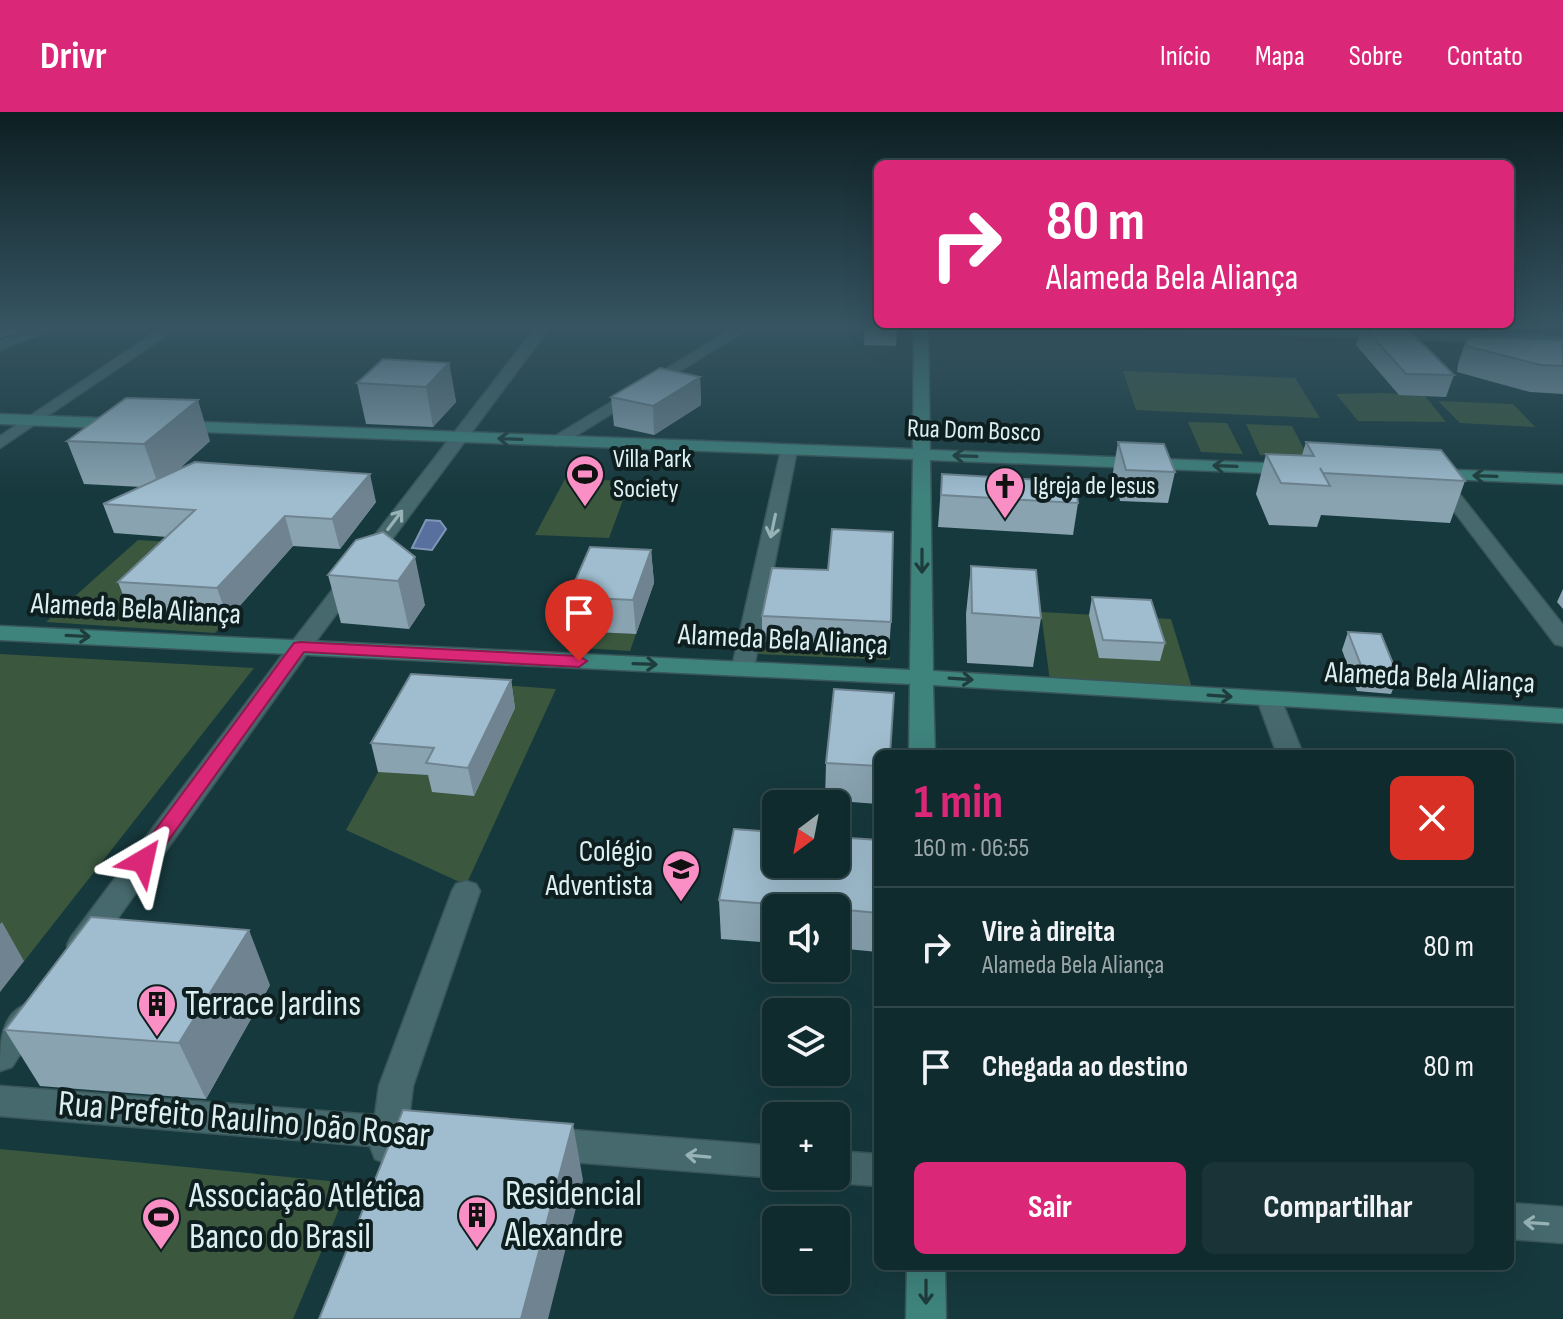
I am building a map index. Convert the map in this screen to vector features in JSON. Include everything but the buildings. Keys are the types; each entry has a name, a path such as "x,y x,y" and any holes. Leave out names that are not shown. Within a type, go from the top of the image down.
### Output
{"street":[{"path":"0,443 89,383"},
{"path":"65,968 300,647 499,383"},
{"path":"555,441 651,383"},
{"path":"921,383 922,750"},
{"name":"Rua Dom Bosco","path":"0,419 1303,469"},
{"path":"743,667 789,450"},
{"path":"1405,473 1563,479"},
{"path":"1435,475 1563,639"},
{"name":"Alameda Bela Aliança","path":"0,633 921,676 1563,716"},
{"path":"1269,699 1288,750"},
{"path":"382,1183 387,1170 396,1086 466,891"},
{"path":"0,1057 46,993"},
{"name":"Rua Prefeito Raulino João Rosar","path":"0,1101 466,1138"},
{"path":"513,1141 762,1161"},
{"path":"850,1168 874,1170"},
{"path":"1514,1221 1563,1225"},
{"path":"926,1270 926,1319"}],"green space":[{"path":"1127,383 1298,383 1320,418 1136,410"},
{"path":"1336,394 1425,396 1446,422 1358,421"},
{"path":"1438,401 1513,404 1535,427 1460,423"},
{"path":"1188,422 1227,423 1243,454 1201,452"},
{"path":"1246,424 1292,426 1308,457 1260,455"},
{"name":"Villa Park Society","path":"565,479 630,481 609,538 535,535"},
{"path":"138,540 290,549 215,633 46,622"},
{"path":"1041,612 1171,619 1193,691 1050,682"},
{"path":"572,631 636,634 630,651 565,647"},
{"path":"761,642 889,649 890,660 758,654"},
{"path":"0,654 254,668 0,992"},
{"path":"429,680 556,689 466,885 346,830"},
{"name":"Associação Atlética Banco do Brasil","path":"0,1149 350,1183 293,1319 0,1319"}],"water":[{"path":"426,520 440,521 446,529 432,550 412,548"}],"place":[{"name":"Villa Park Society","path":"585,508"},
{"name":"Igreja de Jesus","path":"1005,520"},
{"name":"Colégio Adventista","path":"681,903"},
{"name":"Terrace Jardins","path":"157,1038"},
{"name":"Residencial Alexandre","path":"477,1249"},
{"name":"Associação Atlética Banco do Brasil","path":"161,1251"}],"route":[{"path":"143,861 300,647 579,661"}]}
